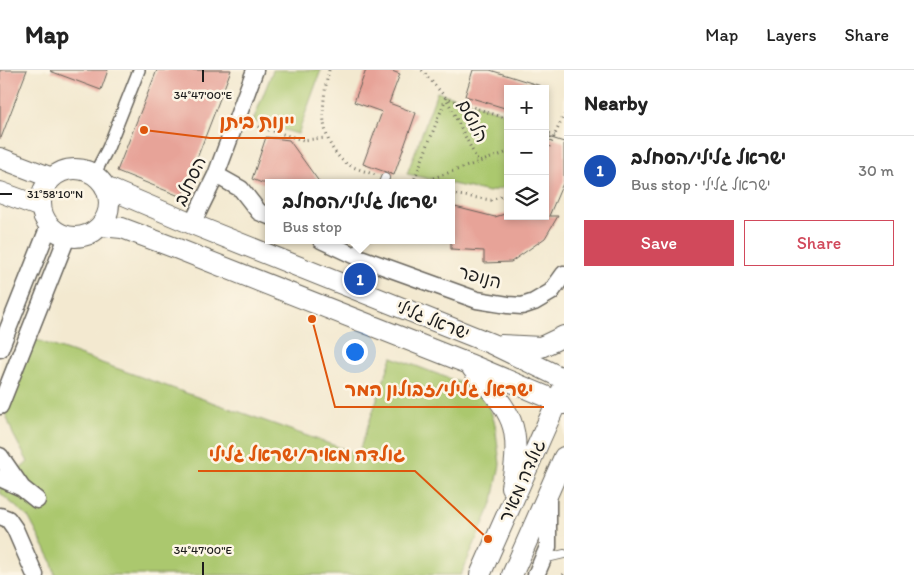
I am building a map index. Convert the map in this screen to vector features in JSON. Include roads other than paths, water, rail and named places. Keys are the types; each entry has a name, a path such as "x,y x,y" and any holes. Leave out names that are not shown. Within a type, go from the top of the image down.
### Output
{"street":[{"path":"0,158 52,178 45,186 41,197 41,207 49,226 67,236 79,237 91,234 101,226 108,211 108,195 100,181 108,148 139,70"},
{"name":"הסחלב","path":"192,224 216,175 255,70"},
{"name":"ישראל גלילי","path":"52,178 61,172 72,169 83,170 100,181 192,224 492,344 564,379"},
{"path":"216,175 241,189 258,212 265,215"},
{"path":"0,192 41,207"},
{"path":"0,349 49,226"},
{"name":"ישראל גלילי","path":"101,226 122,228 469,364 562,397"},
{"path":"0,406 67,236"},
{"name":"הנופר","path":"330,244 355,256 477,300 515,306 534,302 551,292 564,274"},
{"path":"492,344 541,347 564,336"},
{"path":"469,364 501,403 511,422 515,466 506,517"},
{"name":"גולדה מאיר","path":"480,575 562,397"},
{"path":"0,456 22,488"},
{"name":"גולדה מאיר","path":"512,575 562,466"},
{"path":"0,478 22,488 37,500"},
{"path":"536,575 548,547 548,493"},
{"path":"0,516 8,519 15,529 34,575"}],"lane":[{"path":"355,256 360,244"},
{"path":"543,558 564,554"}],"place":[{"name":"יינות ביתן","path":"144,130"},
{"name":"ישראל גלילי/הסחלב","path":"360,279"},
{"name":"ישראל גלילי/זבולון המר","path":"312,319"},
{"name":"גולדה מאיר/ישראל גלילי","path":"488,539"}]}
